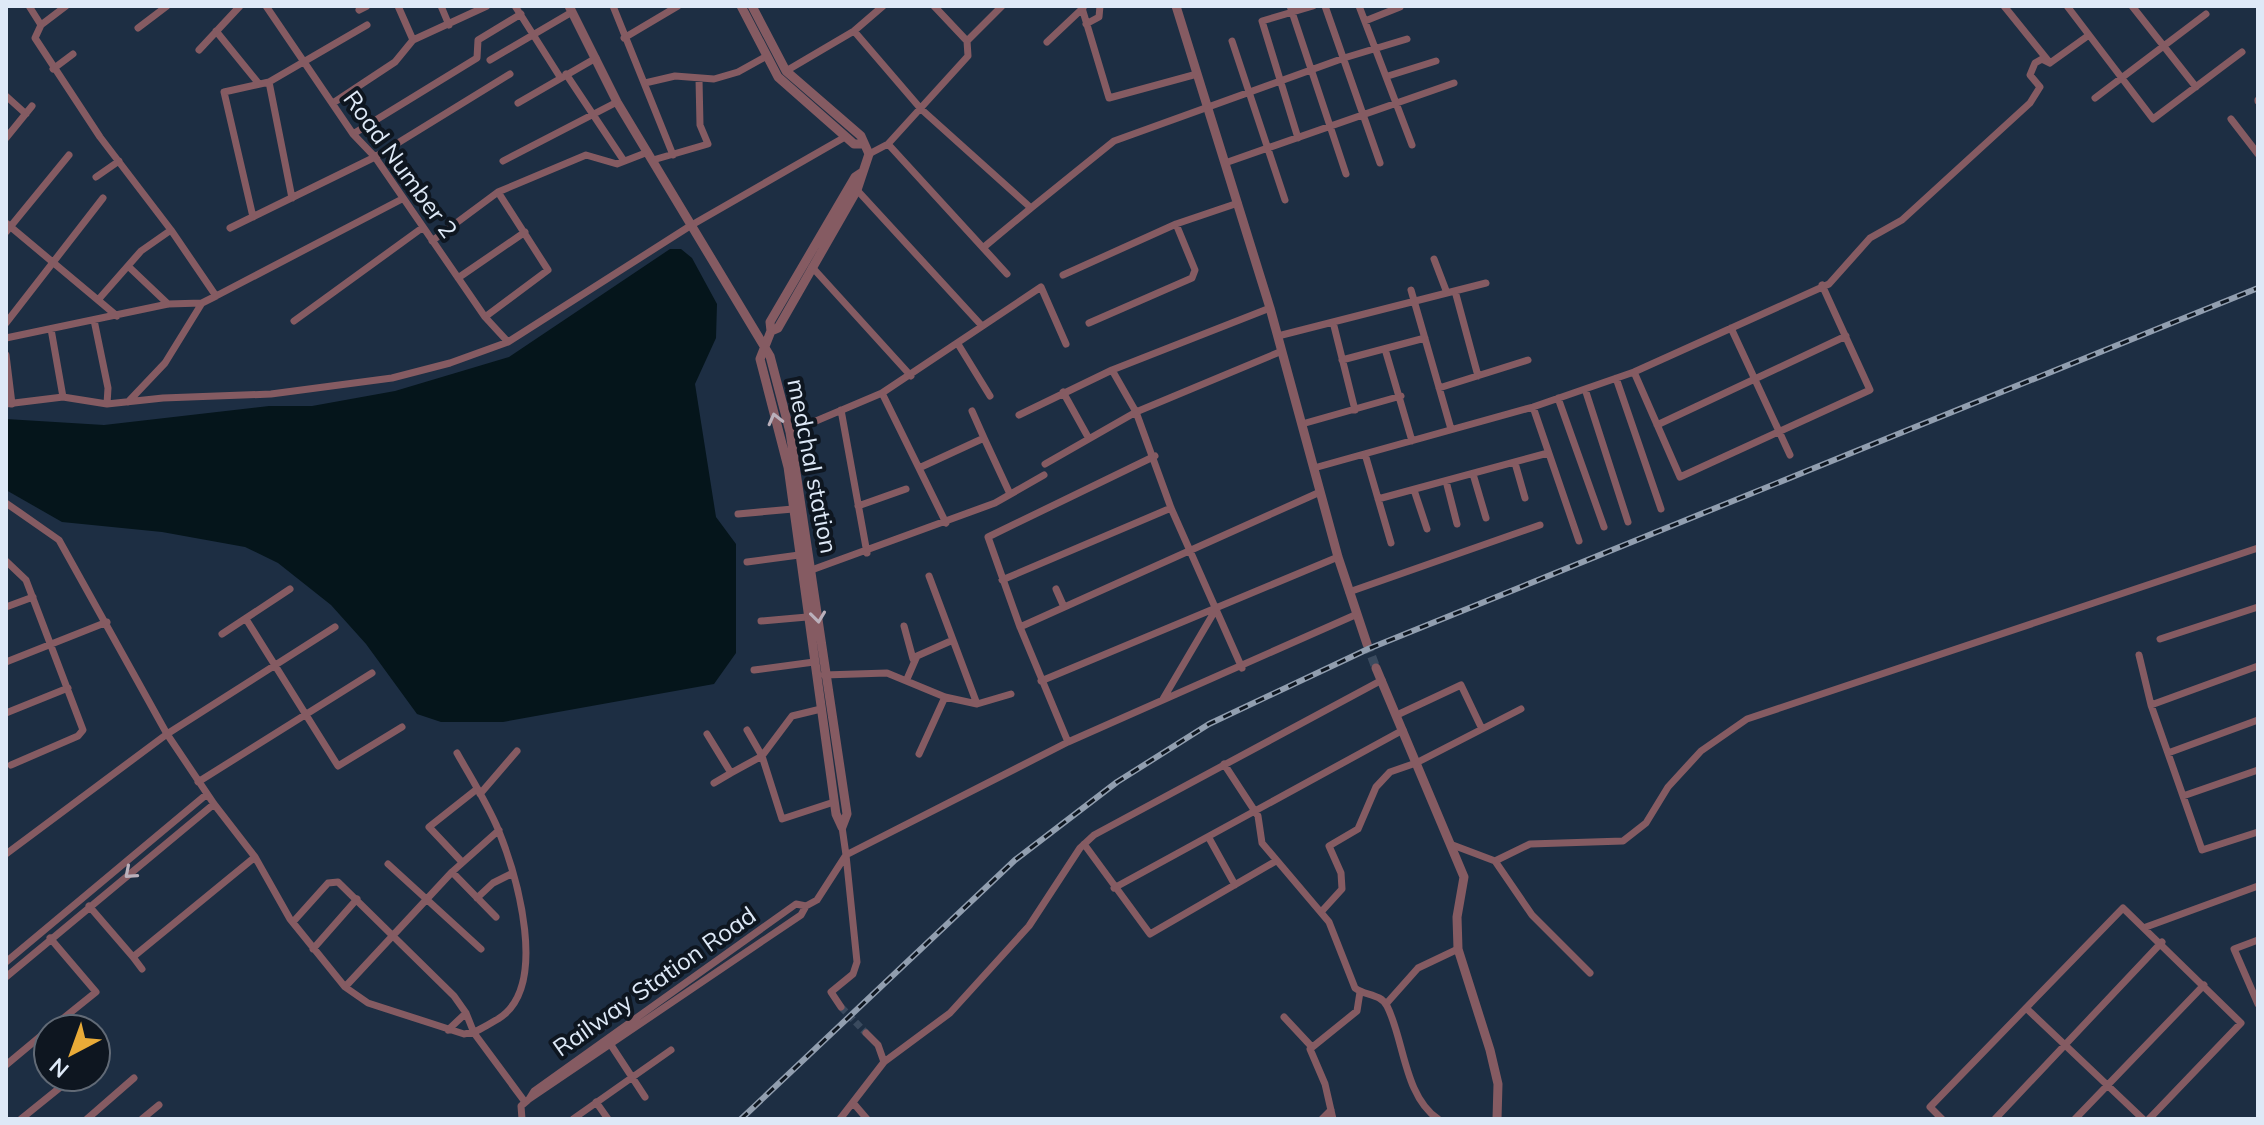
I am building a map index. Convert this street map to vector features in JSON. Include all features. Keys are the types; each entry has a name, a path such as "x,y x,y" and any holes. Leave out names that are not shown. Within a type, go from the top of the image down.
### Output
{"street":[{"path":"29,6 41,25"},
{"path":"66,6 41,25 35,38 53,69 216,296"},
{"path":"138,28 167,6"},
{"path":"199,50 240,6"},
{"name":"Road Number 2","path":"266,6 353,134 375,157 485,317 508,342"},
{"path":"398,6 413,40"},
{"path":"441,6 449,25"},
{"path":"333,103 395,62 413,40 487,6"},
{"path":"515,6 624,161"},
{"path":"613,6 673,155"},
{"path":"624,38 678,6"},
{"path":"741,6 778,77 845,137 854,144 863,144"},
{"path":"752,6 786,71 861,136 869,154"},
{"path":"786,71 854,31 883,6"},
{"path":"771,331 778,328 857,190 869,154 888,144 968,56 967,41 934,6"},
{"path":"1086,24 1099,17 1100,6"},
{"path":"1176,6 1270,308 1338,557 1367,644"},
{"path":"1298,138 1262,21 1291,9 1313,6"},
{"path":"1325,6 1380,163"},
{"path":"1359,6 1412,145"},
{"path":"2004,6 2050,63"},
{"path":"2067,6 2153,119 2242,52"},
{"path":"2132,6 2196,87"},
{"path":"1084,7 1086,24 1109,98 1197,74"},
{"path":"1047,42 1084,7"},
{"path":"1365,21 1400,7"},
{"path":"490,60 535,35 570,8"},
{"name":"medchal station","path":"570,8 617,102 770,356 790,432 813,569 821,675 847,814 842,827"},
{"path":"967,41 998,8"},
{"path":"1291,9 1346,174"},
{"path":"353,134 477,58 478,40 521,14"},
{"path":"2095,98 2206,14"},
{"path":"253,217 224,92 269,82 367,25"},
{"path":"216,31 259,84"},
{"path":"854,31 921,109 1031,208"},
{"path":"2050,63 2089,35"},
{"path":"984,247 1114,141 1344,58 1407,39"},
{"path":"1232,41 1285,200"},
{"path":"53,69 73,54"},
{"path":"645,83 675,76 714,79 738,72 765,57"},
{"path":"518,103 596,58"},
{"path":"1314,468 1533,407 1634,372 1834,281 1870,238 1902,220 2030,103 2040,87 2030,75 2031,69 2042,59 2050,63"},
{"path":"1388,76 1436,61"},
{"path":"230,228 375,157 510,74"},
{"path":"432,241 498,192 586,155 617,164 651,156 673,155 708,144 700,125 699,79"},
{"path":"269,82 292,198"},
{"path":"1225,163 1454,83"},
{"path":"6,96 26,114"},
{"path":"503,161 617,102"},
{"path":"6,138 32,106"},
{"path":"2231,119 2258,154"},
{"path":"6,355 9,404 63,397 107,404 332,388 450,363 508,342 690,226 845,137"},
{"path":"888,144 1007,274"},
{"path":"69,155 7,227 117,316"},
{"path":"96,177 119,161"},
{"path":"841,1007 830,995 833,989 853,974 857,962 846,855 834,802 821,709 821,675 814,662 788,467 760,359 771,331 770,322 855,177 861,173"},
{"path":"857,190 982,326"},
{"path":"485,317 547,272 498,192"},
{"path":"6,323 103,198"},
{"path":"6,338 168,304 202,303 402,199"},
{"path":"1063,275 1176,224 1238,203"},
{"path":"1089,323 1192,278 1195,270 1176,224"},
{"path":"294,321 422,228"},
{"path":"98,300 141,251 171,230"},
{"path":"458,278 525,232"},
{"path":"1434,259 1451,292 1478,376"},
{"path":"128,266 168,304"},
{"path":"812,267 911,376"},
{"path":"1278,336 1486,283"},
{"path":"1634,372 1680,477 1870,390 1822,285"},
{"path":"790,432 882,393 1041,287 1066,344"},
{"path":"1411,290 1451,429"},
{"path":"128,402 165,363 202,303"},
{"path":"1019,415 1112,370 1270,308"},
{"path":"94,320 108,388 107,404"},
{"path":"1333,322 1355,410"},
{"path":"1731,328 1790,455"},
{"path":"51,329 63,397"},
{"path":"1657,425 1846,336"},
{"path":"1342,360 1425,338"},
{"path":"958,344 990,396"},
{"path":"1385,349 1412,441"},
{"path":"1045,464 1136,412 1282,351"},
{"path":"1439,388 1528,360"},
{"path":"1112,370 1136,412 1155,456 1171,508 1242,668"},
{"path":"1616,378 1661,509"},
{"path":"1585,389 1628,522"},
{"path":"1063,392 1088,437"},
{"path":"882,393 946,523"},
{"path":"1302,424 1401,396"},
{"path":"1558,398 1604,527"},
{"path":"1533,407 1579,541"},
{"path":"841,410 867,553"},
{"path":"972,411 1010,494"},
{"path":"919,468 984,438"},
{"path":"1378,499 1548,453"},
{"path":"1365,454 1391,543"},
{"path":"1068,742 1041,681 988,537 1155,456"},
{"path":"1515,463 1525,498"},
{"path":"1473,474 1486,518"},
{"path":"801,574 946,523 1044,475"},
{"path":"1446,481 1457,524"},
{"path":"858,506 906,489"},
{"path":"1414,490 1427,529"},
{"path":"1020,627 1320,492"},
{"path":"6,503 59,540 167,734 198,782 255,857 270,889 293,922 345,987 368,1003 448,1030 474,1033 508,1013 522,994 527,947 499,830 457,753"},
{"path":"1002,580 1171,508"},
{"path":"738,514 793,509"},
{"path":"1349,592 1540,525"},
{"path":"1495,861 1530,844 1623,841 1646,823 1668,787 1701,751 1747,719 2258,548"},
{"path":"747,562 799,555"},
{"path":"1041,681 1338,557"},
{"path":"6,561 26,580 82,725 81,733 11,765"},
{"path":"929,576 977,704"},
{"path":"222,634 290,589"},
{"path":"1056,589 1064,607"},
{"path":"6,607 33,597"},
{"path":"2160,639 2258,607"},
{"path":"1163,699 1216,609"},
{"path":"846,855 1068,742 1242,668 1355,615"},
{"path":"761,621 807,617"},
{"path":"246,619 338,766 402,727"},
{"path":"6,662 107,622"},
{"path":"904,626 913,659 907,679"},
{"path":"6,854 167,734 335,627"},
{"path":"913,659 953,640"},
{"path":"2139,655 2151,705 2202,850 2258,832"},
{"path":"754,670 814,662"},
{"path":"2151,705 2258,666"},
{"path":"1376,668 1464,877 1457,917 1458,949 1498,1084 1497,1119"},
{"path":"198,782 372,673"},
{"path":"821,675 887,673 945,697 977,704 1011,694"},
{"path":"840,1119 855,1105 884,1062 950,1013 1029,926 1084,844 1094,835 1382,680"},
{"path":"1397,715 1461,685 1482,729"},
{"path":"6,713 68,688"},
{"path":"919,754 945,697"},
{"path":"714,783 762,756 792,716 821,709"},
{"path":"1322,911 1342,889 1341,873 1331,853 1331,842 1358,829 1376,787 1390,772 1416,763 1521,709"},
{"path":"2168,753 2258,720"},
{"path":"747,730 762,756 782,819 834,802"},
{"path":"1114,888 1403,730"},
{"path":"707,734 731,773"},
{"path":"462,862 429,827 479,792 517,751"},
{"path":"1224,764 1255,812 1262,843 1322,911 1347,960 1351,981 1360,992 1376,996 1386,1004 1405,1067 1424,1105 1438,1119"},
{"path":"2183,796 2258,770"},
{"path":"6,962 207,794"},
{"path":"6,977 214,804"},
{"path":"345,987 452,872 499,830"},
{"path":"1209,838 1235,885"},
{"path":"1084,844 1150,934 1276,861"},
{"path":"1450,844 1495,861 1532,915 1590,973"},
{"name":"Railway Station Road","path":"527,1100 534,1091 656,1009 796,904 806,906 817,900 846,855"},
{"path":"133,957 255,857"},
{"path":"388,864 481,949"},
{"path":"452,872 496,917"},
{"path":"477,898 493,883 511,874"},
{"path":"293,922 328,883 338,882 454,996 466,1013 474,1033 527,1100 521,1106 522,1119"},
{"path":"2146,927 2258,886"},
{"path":"313,949 357,899"},
{"path":"89,906 142,969"},
{"path":"1942,1119 1930,1107 2123,908 2162,942 2241,1023 2149,1119"},
{"path":"50,938 103,1002"},
{"path":"2258,940 2234,949 2258,1004"},
{"path":"1995,1119 2162,942"},
{"path":"1386,1004 1418,968 1458,949"},
{"path":"2075,1119 2204,985"},
{"path":"70,1013 96,992"},
{"path":"1311,1046 1357,1011 1360,992"},
{"path":"2026,1008 2143,1119"},
{"path":"448,1030 466,1013"},
{"path":"1284,1017 1311,1046 1333,1119"},
{"path":"866,1033 878,1045 884,1062"},
{"path":"609,1042 645,1097"},
{"path":"6,1065 32,1044"},
{"path":"878,1045 889,1047 894,1053"},
{"path":"573,1119 671,1050"},
{"path":"87,1119 134,1078"},
{"path":"21,1119 53,1093"},
{"path":"596,1102 608,1119"},
{"path":"142,1119 159,1105"},
{"path":"855,1105 867,1119"},
{"path":"1322,1119 1331,1110"}],"shaded area":[{"path":"670,249 681,249 692,258 717,304 716,338 695,384 716,517 736,544 736,653 714,684 503,722 441,722 417,714 366,644 331,605 278,563 245,547 162,532 62,522 6,490 6,419 104,425 269,406 312,406 395,391 509,357"}],"tunnel":[{"path":"1367,644 1376,668"},
{"path":"841,1007 866,1033"}],"railway":[{"path":"741,1119 1015,860 1117,782 1209,724 1368,649 2258,288"}]}
